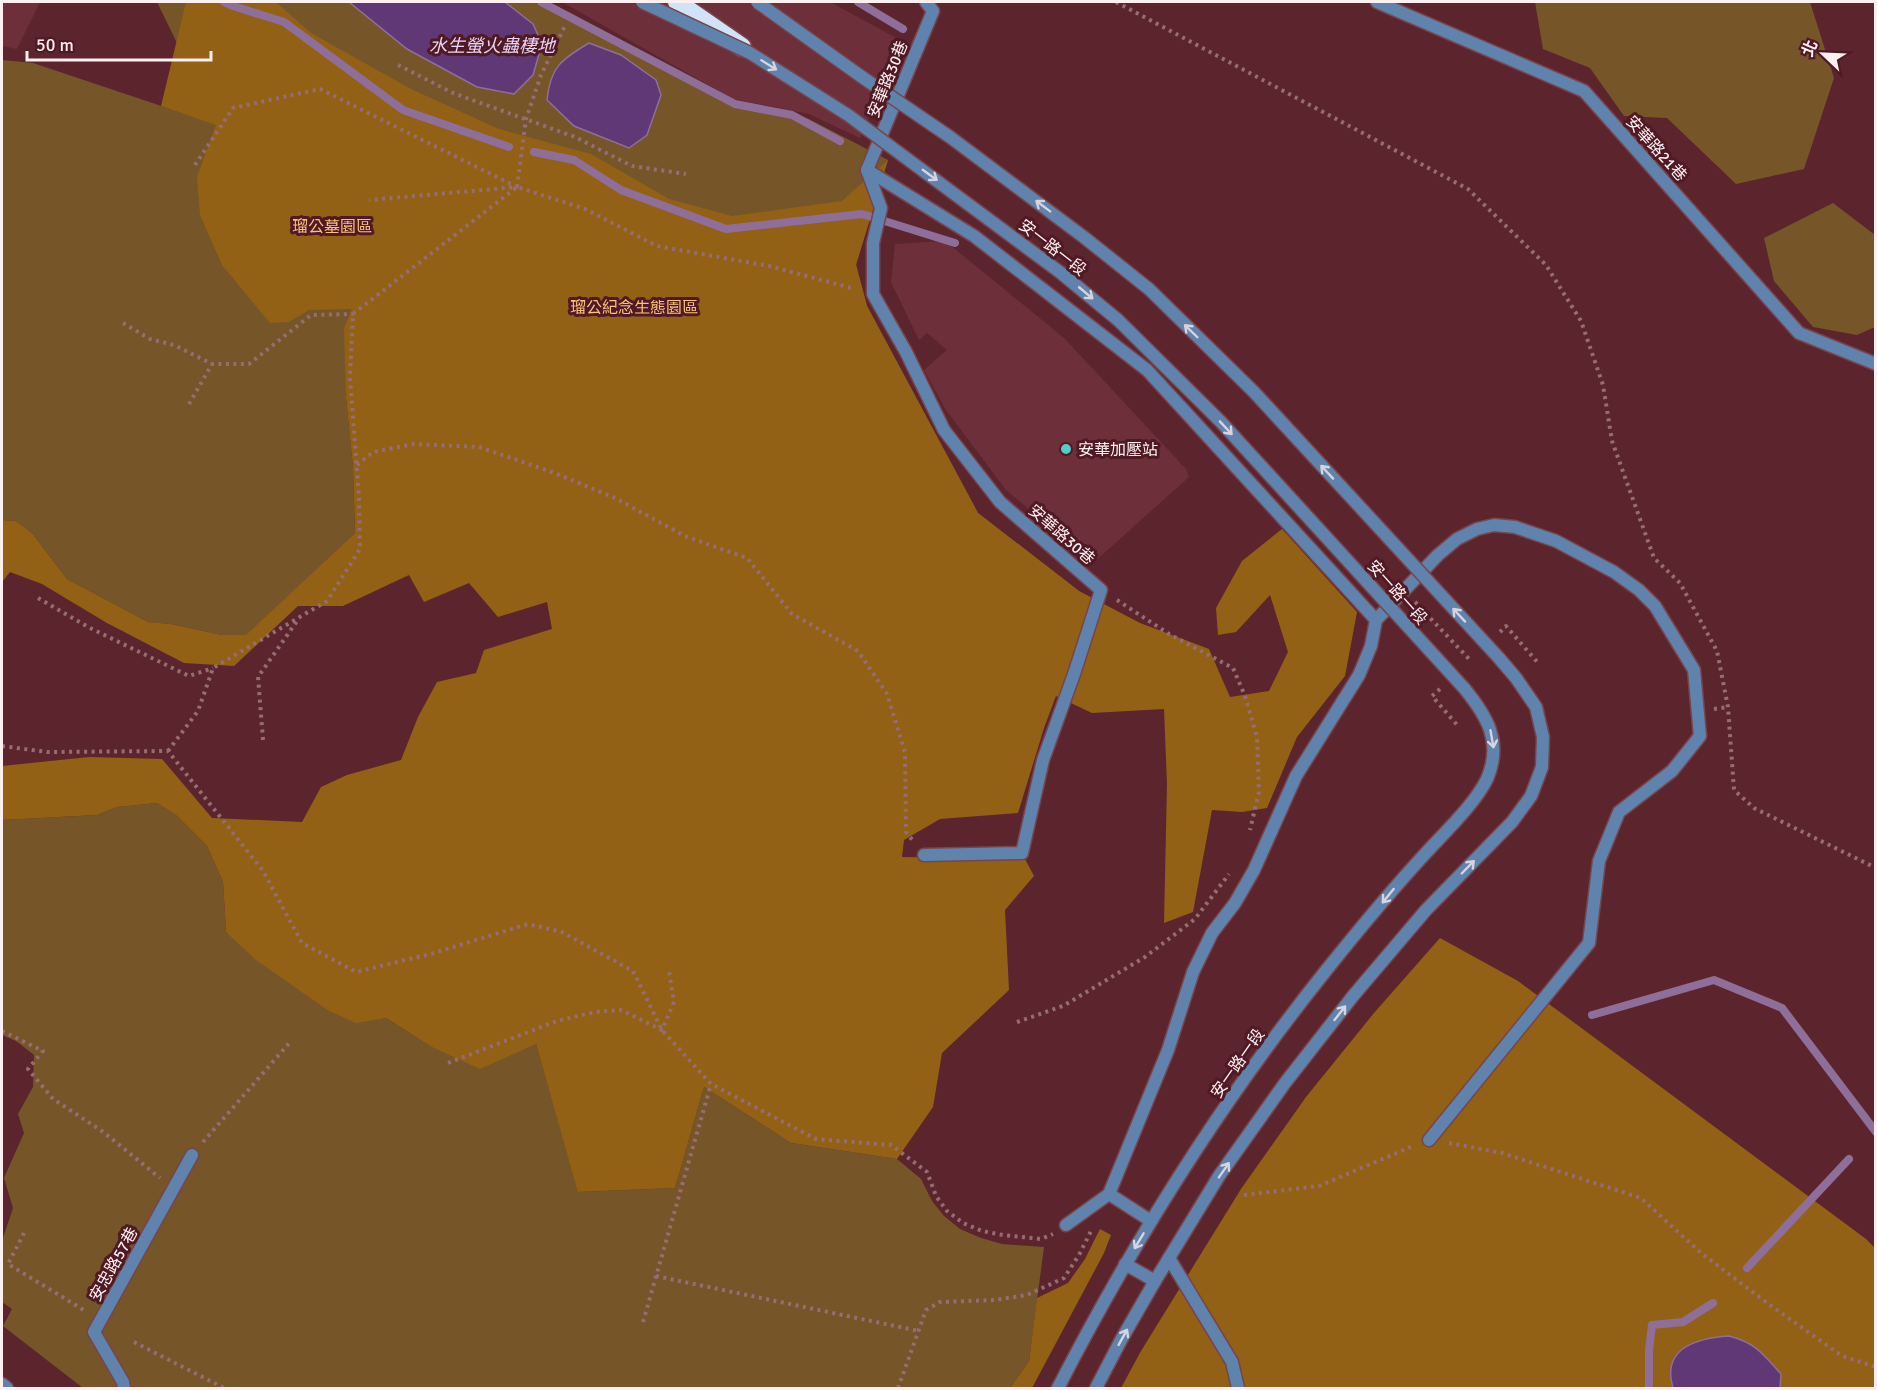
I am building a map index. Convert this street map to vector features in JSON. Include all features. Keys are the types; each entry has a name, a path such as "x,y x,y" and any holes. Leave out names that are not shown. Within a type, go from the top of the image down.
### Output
{"highway":[{"path":"677,2 750,53"},
{"path":"750,2 764,7"}],"street":[{"name":"安一路一段","path":"642,2 750,53 857,122 1042,258 1118,320 1221,422 1464,688 1479,706 1494,740 1493,760 1487,779 1474,799 1396,886 1323,974 1255,1063 1125,1264 1058,1389"},
{"name":"安華路30巷","path":"926,2 933,11 867,170 881,208 873,243 873,294 951,439 1000,502 1101,590"},
{"name":"安華路21巷","path":"1377,2 1584,91 1799,333 1875,364"},
{"name":"安一路一段","path":"764,7 951,137 1149,289 1254,392 1499,658 1536,707 1543,737 1542,767 1531,796 1512,822 1426,910 1353,996 1285,1083 1219,1176 1120,1341 1096,1389"},
{"path":"867,170 974,236 1147,370 1376,620"},
{"path":"1066,1225 1109,1194 1168,1050 1193,972 1212,933 1235,903 1254,870 1296,776 1359,675 1371,646 1376,620 1438,555 1457,539 1477,529 1494,525 1515,527 1556,541 1614,572 1639,590 1655,606 1694,670 1700,736 1672,771 1619,812 1599,861 1589,943 1429,1140"},
{"path":"924,855 1022,853 1043,760 1101,590"},
{"name":"安忠路57巷","path":"124,1389 123,1382 94,1332 192,1155"},
{"path":"1109,1194 1151,1221"},
{"path":"1169,1258 1232,1362 1238,1389"},
{"path":"1125,1264 1155,1281"},
{"path":"2,1384 7,1389"}],"path":[{"path":"1116,2 1468,189 1546,265 1581,321 1603,385 1612,441 1654,558 1680,583 1717,651 1728,707 1734,790 1754,808 1875,868"},
{"path":"123,323 150,339 174,345 212,364 249,364 311,315 353,314 517,187 526,119 541,75 565,26"},
{"path":"398,65 453,93 575,138 632,166 686,174"},
{"path":"195,165 233,108 320,89 517,187 585,209 657,246 769,266 873,294"},
{"path":"369,200 517,187"},
{"path":"38,598 90,628 189,676 213,668 327,601 360,549 357,465 350,377 353,314"},
{"path":"189,404 212,364"},
{"path":"357,465 373,452 414,444 478,447 552,472 615,498 685,536 747,558 792,614 858,651 887,693 905,752 906,832 924,855"},
{"path":"1101,590 1169,634 1233,668 1245,696 1257,737 1258,792 1246,839"},
{"path":"1404,590 1470,660"},
{"path":"263,740 258,677 299,618"},
{"path":"1499,633 1506,626 1538,663"},
{"path":"1463,667 1478,654"},
{"path":"168,751 198,711 213,668"},
{"path":"1448,682 1432,696 1458,726"},
{"path":"2,746 47,752 168,751"},
{"path":"168,751 263,871 302,944 356,972 434,953 528,924 562,932 633,971 662,1030 711,1084 816,1138 891,1145 927,1173 936,1196 948,1211 963,1223 982,1231 1041,1239 1066,1225"},
{"path":"1017,1022 1063,1006 1145,957 1195,919 1229,873"},
{"path":"662,1030 674,1002 669,971"},
{"path":"448,1063 557,1021 595,1012 621,1010 662,1030"},
{"path":"2,1031 43,1051 28,1069 53,1099 102,1131 173,1189"},
{"path":"192,1155 291,1041"},
{"path":"643,1322 711,1084"},
{"path":"1244,1195 1319,1186 1429,1140 1502,1153 1641,1198 1701,1253 1770,1305 1842,1356 1875,1367"},
{"path":"898,1389 926,1310 940,1302 995,1300 1027,1295 1064,1278 1079,1255 1094,1224"},
{"path":"24,1233 8,1264 101,1321"},
{"path":"656,1276 919,1331"},
{"path":"134,1342 224,1389"}],"shaded area":[{"path":"2,2 40,2 17,49 2,46"},
{"path":"562,2 830,2 902,41 860,138 809,114 733,99"},
{"name":"安華加壓站","path":"945,241 1064,338 1186,469 1189,477 1093,563 1006,490 946,410 924,370 947,350 927,333 919,340 891,282 895,244"}],"green space":[{"name":"瑠公紀念生態園區","path":"157,2 534,2 734,105 809,119 888,160 856,264 867,306 978,513 1079,591 346,398 353,467 355,533 247,635 222,635 171,624 148,622 67,579 32,533 16,521 2,520 2,60 33,63 206,121 178,45"},
{"name":"瑠公墓園區","path":"186,2 277,3 311,33 411,89 499,129 591,154 669,199 732,216 842,201 888,160 856,265 867,306 978,513 1079,591 1140,623 1209,649 1230,697 1269,691 1288,652 1270,595 1236,632 1218,635 1216,608 1242,561 1282,529 1357,612 1345,676 1297,737 1267,808 1242,812 1212,810 1193,912 1164,923 1167,784 1164,709 1092,713 1056,696 1018,813 940,819 904,840 902,857 1025,859 1034,876 1005,910 1009,990 942,1053 933,1107 897,1159 791,1143 704,1087 675,1188 578,1192 536,1044 480,1069 430,1046 386,1018 356,1023 329,1011 256,960 226,932 223,882 207,846 176,815 157,803 117,807 97,815 2,820 2,766 89,757 162,759 212,818 302,822 321,787 347,775 401,760 418,717 437,682 476,673 484,650 552,629 547,602 498,617 469,583 424,602 409,575 343,606 298,606 234,666 184,663 107,623 42,584 10,572 2,582 2,520 16,521 32,533 67,579 148,622 171,624 222,635 246,635 355,533 344,328 352,309 309,310 289,322 270,323 222,265 200,215 197,177 216,125 161,106"},
{"path":"1535,2 1810,2 1834,78 1804,169 1736,184 1667,118 1624,116 1590,68 1543,49"},
{"path":"1833,203 1875,235 1875,327 1857,335 1813,327 1774,281 1764,238"},
{"path":"157,803 176,815 207,846 223,882 226,932 356,1022 386,1018 430,1046 536,1044 579,1192 675,1188 704,1087 791,1143 897,1159 921,1179 932,1201 944,1216 960,1229 1002,1244 1044,1247 1029,1361 1010,1388 83,1388 3,1326 12,1309 2,1302 2,1241 13,1208 4,1178 24,1133 18,1114 33,1087 34,1055 16,1041 2,1035 2,820 97,815 117,807"},
{"path":"1440,938 1518,981 1866,1239 1875,1248 1875,1388 1121,1388 1141,1351 1241,1189 1306,1097 1374,1013"},
{"path":"1100,1229 1111,1235 1104,1253 1032,1388 1010,1388 1029,1361 1037,1298 1068,1283 1085,1259"}],"water":[{"name":"水生螢火蟲棲地","path":"349,2 505,2 533,24 542,44 533,75 514,94 477,87 407,49"},
{"name":"水生螢火蟲棲地","path":"589,43 621,55 656,80 661,95 647,135 629,148 574,126 547,100 551,79 559,65"},
{"path":"1729,1336 1746,1342 1764,1355 1781,1374 1780,1388 1673,1388 1672,1363 1677,1354 1684,1348 1705,1339"}],"waterway":[{"path":"224,2 284,22 403,110 509,147"},
{"path":"541,2 735,104 792,115 840,141"},
{"path":"858,2 903,29"},
{"path":"534,152 574,160 621,190 726,229 862,214 955,243"},
{"path":"1592,1015 1714,980 1782,1008 1876,1132"},
{"path":"1747,1268 1849,1159"},
{"path":"1649,1388 1649,1350 1652,1325 1683,1322 1713,1303"}],"place":[{"name":"安華加壓站","path":"1066,449"}]}
